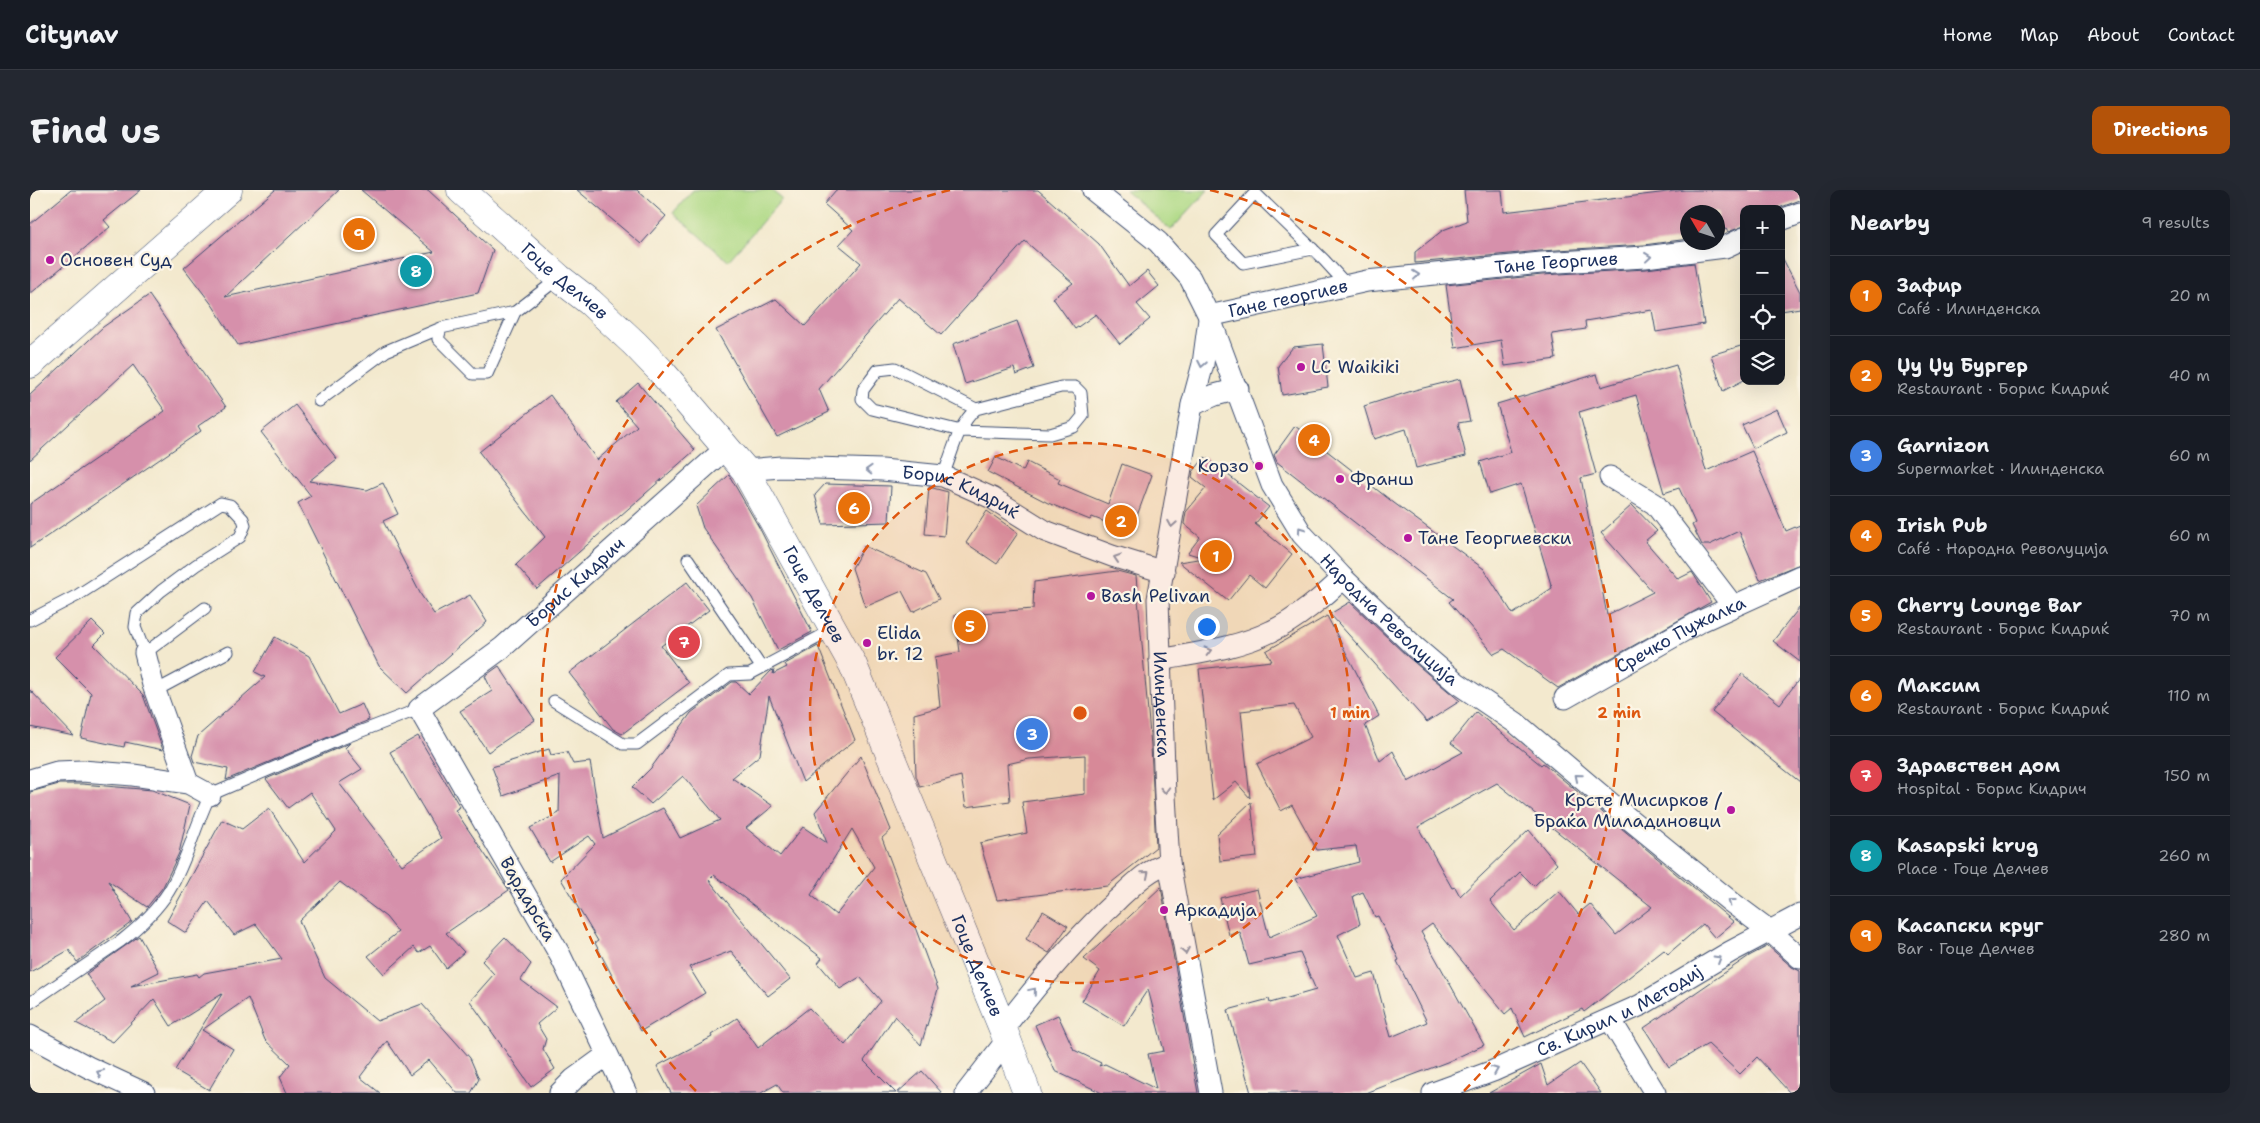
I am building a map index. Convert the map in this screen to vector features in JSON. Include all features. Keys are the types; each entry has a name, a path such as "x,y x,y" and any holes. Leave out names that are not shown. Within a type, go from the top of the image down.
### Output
{"street":[{"path":"30,364 228,190"},
{"name":"Гоце Делчев","path":"461,190 559,278 590,302 635,344 660,370 745,470 853,665 1005,1034 1027,1093"},
{"name":"Народна Револуција","path":"1093,190 1158,242 1190,278 1209,316 1238,389 1272,485 1302,534 1343,578 1416,648 1457,683 1516,723 1628,818 1731,902 1770,931 1800,958"},
{"name":"Тане Георгиев","path":"1368,281 1532,264 1645,257 1725,247 1740,240"},
{"name":"Гане георгиев","path":"1209,316 1346,284 1368,281"},
{"name":"Илинденска","path":"1209,316 1203,364 1192,406 1158,599 1169,863 1211,1093"},
{"path":"1192,406 1215,395 1238,389"},
{"name":"Борис Кидрич","path":"420,709 502,648 726,448"},
{"name":"Борис Кидриќ","path":"745,470 781,467 882,470 943,476 992,498 1045,531 1112,556 1164,572"},
{"path":"1610,477 1655,504 1733,606"},
{"name":"Сречко Пужалка","path":"1565,698 1699,622 1800,576"},
{"path":"1160,660 1246,642 1274,631 1330,590 1343,578"},
{"path":"145,653 154,691 188,783"},
{"name":"Вардарска","path":"420,709 560,955 626,1093"},
{"path":"30,780 57,772 82,771 134,775 188,783 210,795"},
{"path":"966,1093 1055,964 1090,925 1154,868 1169,863"},
{"name":"Св. Кирил и Методиј","path":"1433,1093 1492,1071 1641,1005 1730,952 1800,915"},
{"path":"1610,1019 1655,1093"},
{"path":"30,1036 88,1067 144,1093"},
{"path":"560,1093 574,1079 607,1055"}],"lane":[{"path":"1312,249 1243,263 1216,234 1255,193 1312,249 1346,284"},
{"path":"319,401 386,351 441,328 515,312 559,278"},
{"path":"441,328 438,339 473,374 487,374 515,312"},
{"path":"943,476 961,431 966,417 976,409 1061,387 1075,387 1081,393 1083,416 1074,427 1050,434 961,431 872,409 862,399 863,390 878,370 896,368 976,409"},
{"path":"30,620 78,595 221,503 230,505 243,519 245,525 240,537 196,565 161,591 137,613 136,627 145,653 206,608"},
{"path":"688,559 761,667"},
{"path":"554,700 624,744 636,744 729,674 750,674 834,629"},
{"path":"154,691 228,652"},
{"path":"30,1003 121,941 157,906 168,891 179,869 210,795 341,739 420,709"}],"green space":[{"path":"693,190 771,190 782,199 728,261 673,213"},
{"path":"1125,190 1208,190 1171,230"}],"building":[{"name":"Основен Суд","path":"71,190 141,190 104,220 110,227 30,294 30,224"},
{"path":"275,190 339,190 225,297 434,252 361,190 428,190 493,250 478,293 238,345 213,306 184,268"},
{"path":"577,190 637,190 666,216 641,244"},
{"path":"836,190 1038,190 1099,244 1129,286 1147,271 1159,286 1137,304 1150,319 1120,344 1096,314 1075,329 1053,298 1073,283 1025,241 941,335 898,298 819,389 829,412 777,437 716,330 776,299 805,326 861,263 839,245 853,230 824,204"},
{"path":"1464,190 1502,190 1504,212 1684,190 1800,190 1800,200 1785,206 1740,205 1740,228 1728,232 1725,229 1725,205 1680,205 1680,240 1644,245 1540,251 1415,263 1415,252 1443,230 1467,221"},
{"path":"1694,263 1704,324 1656,332 1652,310 1585,321 1586,329 1552,334 1556,359 1505,366 1501,340 1455,348 1446,285 1542,275 1646,269"},
{"path":"1785,263 1800,292 1800,308 1785,310"},
{"path":"149,295 226,407 198,426 201,431 30,548 30,504 165,411 133,365 30,460 30,395 103,327"},
{"path":"1017,321 1034,368 1016,375 1014,368 965,384 953,344"},
{"path":"1323,344 1328,387 1282,395 1278,366 1293,347"},
{"path":"1740,346 1740,382 1723,391 1711,355"},
{"path":"1676,365 1706,471 1752,451 1786,531 1800,525 1800,564 1760,580 1739,531 1709,545 1702,545 1692,525 1695,523 1679,488 1664,493 1636,395 1579,412 1596,474 1581,478 1607,615 1653,592 1601,533 1632,505 1657,531 1645,541 1678,579 1692,572 1711,602 1558,688 1504,649 1494,654 1449,602 1453,599 1277,462 1274,455 1295,426 1394,503 1484,569 1513,614 1552,588 1521,484 1490,494 1480,462 1511,452 1497,404 1597,374 1601,387"},
{"path":"1460,379 1470,421 1458,423 1466,456 1416,468 1406,429 1374,439 1364,406 1415,390"},
{"path":"638,383 695,450 537,589 516,565 545,537 479,452 550,395 597,460 637,426 616,402"},
{"path":"295,405 337,459 309,481 367,490 383,483 398,514 383,521 421,595 434,614 470,595 487,622 407,693 379,666 298,503 311,496 261,432"},
{"path":"1777,409 1787,432 1753,448 1742,425"},
{"path":"996,457 1023,471 1027,462 1060,479 1058,483 1108,504 1122,464 1152,475 1131,532 1092,517 1090,520 1048,503 988,472"},
{"path":"1205,457 1269,507 1255,524 1292,554 1265,588 1249,575 1228,601 1179,562 1204,558 1188,553 1200,537 1184,524 1186,512 1206,488 1192,477 1193,472"},
{"path":"729,475 760,529 812,632 778,650 752,598 703,528 696,506"},
{"path":"825,484 891,486 889,522 823,524 815,495"},
{"path":"929,487 948,492 944,536 925,534"},
{"path":"987,511 1018,533 997,564 966,543"},
{"path":"864,546 926,574 939,599 913,612 902,591 865,607 852,568"},
{"path":"1117,571 1136,576 1151,746 1156,847 1107,886 997,900 980,843 1027,833 1022,802 1085,794 1085,755 1029,759 1007,764 1010,801 966,807 961,776 920,787 916,776 914,714 940,707 935,657 960,652 955,615 1033,609 1034,582"},
{"path":"687,582 709,610 661,646 689,683 622,734 613,729 569,673"},
{"path":"1350,602 1408,657 1460,701 1427,722 1330,614"},
{"path":"1800,607 1800,662 1773,641"},
{"path":"1327,616 1379,716 1365,725 1380,761 1393,751 1408,782 1463,752 1451,743 1476,712 1541,765 1543,763 1734,922 1715,938 1703,924 1668,954 1664,950 1584,1012 1582,1009 1525,1037 1512,1008 1505,1014 1432,924 1421,932 1484,1045 1447,1062 1366,1093 1251,1093 1228,1010 1269,999 1270,1003 1316,990 1300,953 1249,965 1240,932 1229,935 1220,898 1257,889 1269,937 1317,916 1295,879 1359,862 1356,846 1317,850 1292,805 1281,811 1257,764 1311,737 1294,705 1241,711 1250,798 1236,782 1213,800 1199,669 1272,661 1266,651","holes":["1497,783 1549,825 1652,907 1616,935 1590,904 1578,914 1559,891 1514,930 1490,901 1520,872 1534,886 1557,864 1529,830 1460,896 1455,887 1452,888 1418,827","1363,892 1375,917 1378,916 1399,960 1397,961 1427,1022 1391,1037 1374,973 1357,978 1338,935 1360,924 1353,896"]},
{"path":"92,621 105,634 94,645 143,695 163,750 125,742 124,747 81,738 91,693 55,657"},
{"path":"275,637 309,656 339,714 362,704 369,720 226,780 228,769 194,762 192,756 198,736 265,677 255,672"},
{"path":"818,646 855,740 803,782 769,696 760,755 732,778 773,806 746,828 780,856 803,827 827,843 815,812 861,756 891,830 882,838 938,989 921,1045 895,1016 864,1061 896,1093 783,1093 777,1084 761,1093 671,1093 657,1066 712,1037 711,1035 737,1018 758,1048 809,1008 845,1045 881,1001 860,977 840,989 818,963 822,958 714,875 709,880 790,979 768,996 731,951 689,967 705,993 641,1031 595,943 598,941 561,879 595,844 589,836 550,862 530,828 559,813 560,776 503,796 492,767 549,749 551,755 567,752 573,764 590,762 603,838 663,808 680,838 720,820 683,776 651,804 632,787 651,768 691,713 732,682 736,682 749,694 771,671 774,670 773,674 787,667 785,664","holes":["852,829 874,867 836,915 811,895"]},
{"path":"499,666 535,720 488,752 460,711 492,691 485,676"},
{"path":"1742,674 1780,704 1800,678 1800,782 1712,712"},
{"path":"30,690 74,736 30,727"},
{"path":"418,736 460,807 455,810 509,890 446,933 464,952 446,968 430,946 419,953 414,947 384,974 368,956 398,932 386,917 340,882 299,921 325,978 377,1021 422,1004 470,1058 479,1079 471,1093 457,1093 429,1060 410,1075 387,1041 360,1077 380,1093 287,1093 280,1077 290,1064 265,1040 248,998 202,1030 233,1049 209,1090 175,1070 222,994 171,1026 154,999 113,1042 76,1023 105,1001 86,974 139,936 159,972 131,986 197,974 199,977 204,973 282,959 256,924 234,935 208,901 186,933 167,921 222,820 242,829 269,808 304,862 336,831 310,792 288,808 266,779 350,743 345,748 362,769 339,783 402,865 441,838 390,752"},
{"path":"59,784 152,790 190,805 179,853 163,887 147,907 108,881 132,922 77,962 69,950 30,972 30,792"},
{"path":"1251,802 1257,857 1220,861 1217,834"},
{"path":"1161,887 1198,1093 1102,1093 1055,1071 1035,1025 1058,1015 1074,1050 1101,1063 1099,1066 1105,1064 1156,1089 1148,1054 1164,1051 1148,989 1124,1026 1082,1001 1100,971 1084,959"},
{"path":"1043,911 1068,926 1049,953 1026,939"},
{"path":"505,937 531,964 521,980 557,1007 537,1024 546,1039 543,1049 555,1069 531,1087 470,1001 494,974 482,961"},
{"path":"1768,946 1792,967 1800,971 1800,1093 1790,1093 1757,1057 1740,1074 1708,1044 1669,1067 1644,1028 1749,956"},
{"path":"1580,1063 1601,1093 1489,1093 1541,1064 1548,1085"},
{"path":"922,1071 942,1093 897,1093"}],"place":[{"name":"Касапски круг","path":"359,234"},
{"name":"Основен Суд","path":"50,260"},
{"name":"Kasapski krug","path":"416,271"},
{"name":"LC Waikiki","path":"1301,367"},
{"name":"Irish Pub","path":"1314,440"},
{"name":"Корзо","path":"1259,466"},
{"name":"Франш","path":"1340,479"},
{"name":"Максим","path":"854,508"},
{"name":"Џу Џу Бургер","path":"1121,521"},
{"name":"Тане Георгиевски","path":"1408,538"},
{"name":"Зафир","path":"1216,556"},
{"name":"Bash Pelivan","path":"1091,596"},
{"name":"Cherry Lounge Bar","path":"970,626"},
{"name":"Здравствен дом","path":"684,642"},
{"name":"Elida br. 12","path":"867,643"},
{"name":"Garnizon","path":"1032,734"},
{"name":"Крсте Мисирков / Браќа Миладиновци","path":"1731,810"},
{"name":"Аркадија","path":"1164,910"}]}
